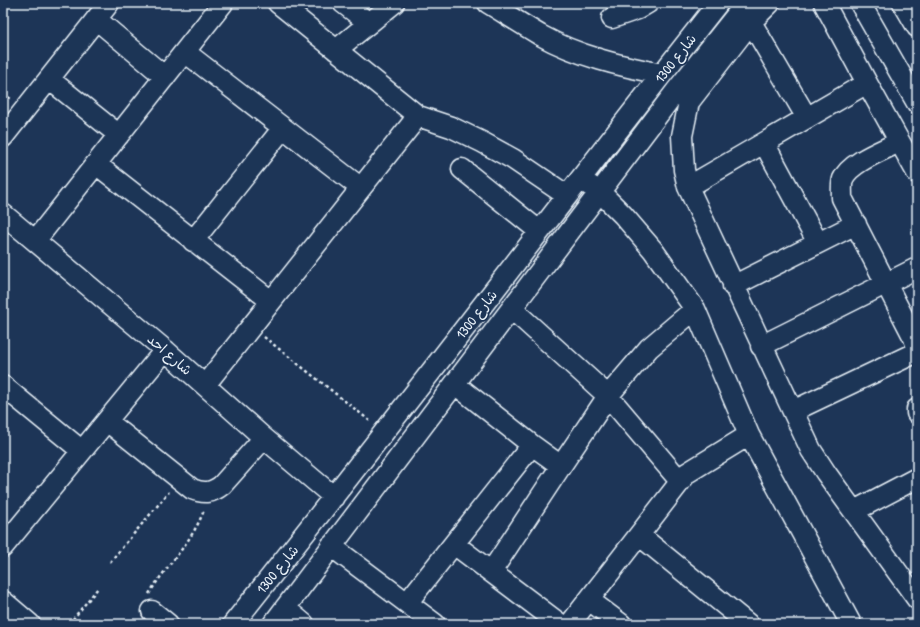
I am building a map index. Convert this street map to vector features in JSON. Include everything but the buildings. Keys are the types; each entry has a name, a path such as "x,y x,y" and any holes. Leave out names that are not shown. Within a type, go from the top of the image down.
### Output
{"street":[{"path":"3,137 109,3"},
{"path":"35,241 223,3"},
{"path":"278,3 418,116 451,127 482,142 513,159 566,195"},
{"path":"343,3 369,23"},
{"path":"336,50 394,3"},
{"path":"488,3 541,35 570,49 600,60 662,74"},
{"path":"612,18 638,9 648,3"},
{"name":"شارع 1300","path":"233,624 334,497 566,195 718,3"},
{"name":"شارع 1300","path":"273,624 676,91 746,3"},
{"path":"770,3 751,22 689,102 682,136 683,164 688,187 761,346 811,450 917,599"},
{"path":"824,3 867,84 917,172"},
{"path":"860,3 917,103"},
{"path":"903,3 917,27"},
{"path":"96,19 165,77"},
{"path":"751,22 807,118"},
{"path":"185,52 361,188"},
{"path":"49,79 119,135"},
{"path":"688,187 867,84"},
{"path":"205,385 418,116"},
{"path":"193,241 283,128"},
{"path":"900,142 855,165 848,171 843,179 841,188 842,198 914,338 917,347"},
{"path":"764,143 818,243"},
{"path":"96,164 271,302"},
{"path":"462,169 539,231"},
{"path":"580,178 600,192 623,215 653,250 695,309 749,435 851,624"},
{"name":"شارع احد","path":"3,214 165,350 264,438 334,497"},
{"path":"733,286 856,224"},
{"path":"761,346 917,268"},
{"path":"512,309 608,396 680,481"},
{"path":"491,572 608,396 649,348 695,309"},
{"path":"5,540 82,451 165,350"},
{"path":"793,411 917,352"},
{"path":"455,384 561,466"},
{"path":"3,386 82,451"},
{"path":"107,421 192,489 200,492 215,490 222,485 264,438"},
{"path":"570,624 687,473 749,435"},
{"path":"407,603 532,445"},
{"path":"854,511 917,478"},
{"path":"639,535 748,624"},
{"path":"454,544 560,624"},
{"path":"331,546 435,624"},
{"path":"589,600 620,624"},
{"path":"3,601 30,624"},
{"path":"285,608 304,624"},
{"path":"152,611 168,624"}],"path":[{"path":"251,327 384,432"},
{"path":"110,562 180,479"},
{"path":"152,611 148,604 149,595 190,539 199,524 205,509 208,492"},
{"path":"69,624 98,588"}]}
